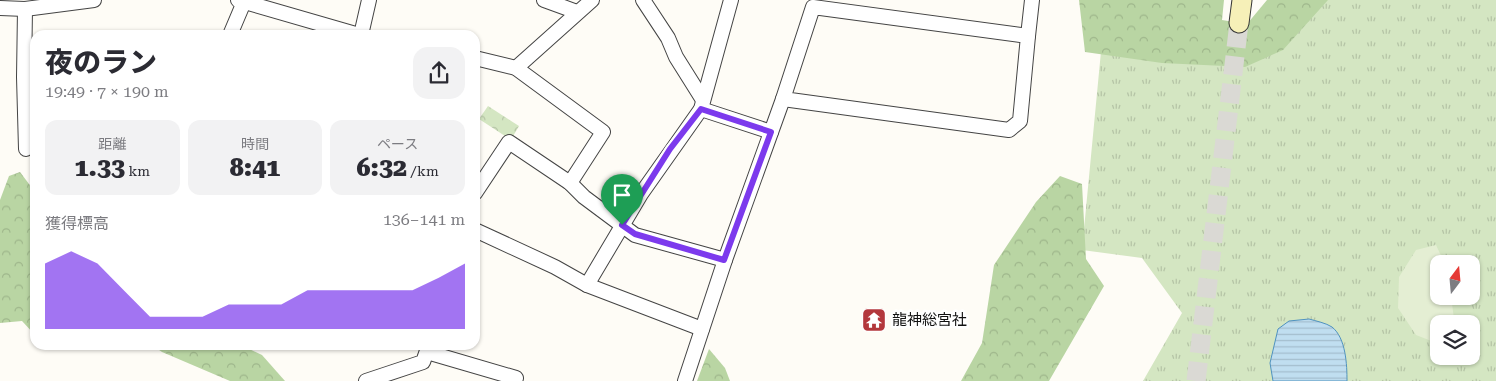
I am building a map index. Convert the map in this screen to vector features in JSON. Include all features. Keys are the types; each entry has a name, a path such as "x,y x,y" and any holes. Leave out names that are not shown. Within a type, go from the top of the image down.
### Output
{"street":[{"path":"7,5 25,9 94,0"},
{"path":"361,30 369,0"},
{"path":"544,0 577,12"},
{"path":"516,68 592,0"},
{"path":"643,0 668,38 702,104 771,132"},
{"path":"587,285 670,149 702,104 730,0"},
{"path":"783,99 1009,130 1020,121 1032,0"},
{"path":"1239,22 1242,0"},
{"path":"232,30 241,1 342,30"},
{"path":"686,381 724,260 783,99 812,7 1028,36"},
{"path":"25,9 29,78 26,149"},
{"path":"480,59 516,68 603,132 570,183"},
{"path":"480,186 509,142 570,183 635,234 724,260"},
{"path":"480,232 555,267 587,285 702,329"},
{"path":"366,381 423,362 427,350"},
{"path":"434,350 516,378"}],"green space":[{"path":"1079,0 1224,0 1222,20 1247,24 1267,0 1328,0 1283,50 1245,67 1162,63 1085,52"},
{"path":"1302,0 1496,0 1496,381 1143,381 1182,313 1142,258 1082,250 1102,41 1250,53"},
{"path":"488,106 519,126 512,138 505,136 480,120"},
{"path":"20,172 30,185 30,330 22,321 0,323 0,200 9,176"},
{"path":"1060,176 1082,184 1086,259 1104,286 1049,381 961,381 982,343 994,265 1036,202"},
{"path":"1436,245 1441,255 1430,255 1430,305 1452,305 1453,315 1430,315 1430,340 1416,335 1398,308 1399,277 1416,250"},
{"path":"709,349 725,368 730,381 697,381"},
{"path":"159,350 252,350 262,355 285,381 230,381"}],"water":[{"path":"1309,319 1330,326 1337,332 1345,352 1347,381 1273,381 1270,363 1278,329 1289,321"}],"tunnel":[{"path":"1196,381 1239,23"}],"place":[{"name":"龍神総宮社","path":"874,320"}],"route":[{"path":"701,109 771,132 724,260 635,234 622,225 670,149 701,109"}]}
